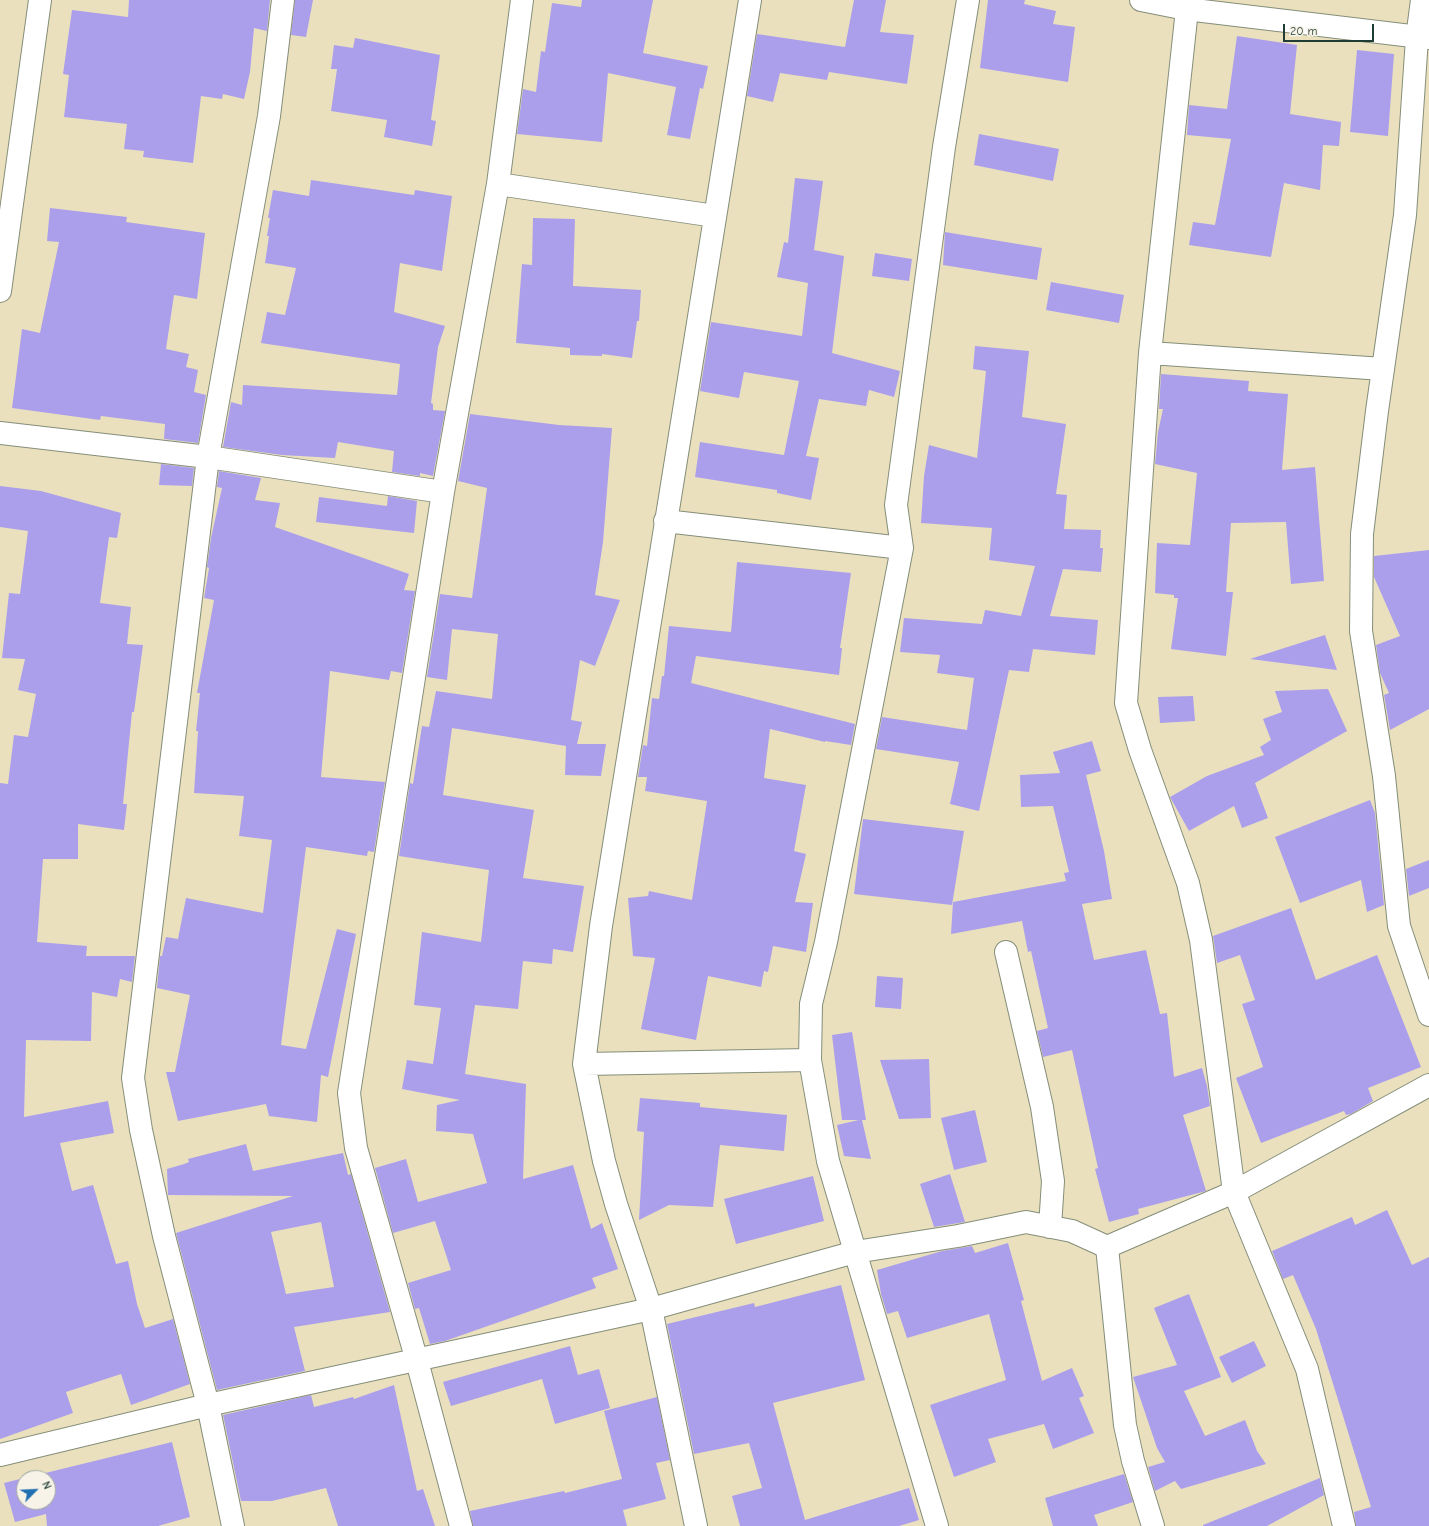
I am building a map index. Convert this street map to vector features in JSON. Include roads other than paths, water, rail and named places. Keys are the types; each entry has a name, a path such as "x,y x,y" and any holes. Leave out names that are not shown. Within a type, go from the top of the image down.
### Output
{"street":[{"path":"0,291 40,0"},
{"path":"234,1526 208,1405 164,1236 141,1130 133,1078 208,457 269,116 283,0"},
{"path":"461,1526 417,1361 356,1148 349,1093 443,492 498,184 522,0"},
{"path":"696,1526 651,1309 614,1197 604,1161 584,1064 601,926 750,0"},
{"path":"937,1526 828,1161 810,1060 812,1004 826,942 902,548 896,505 944,146 968,0"},
{"path":"1141,0 1187,4 1423,38"},
{"path":"1422,0 1423,38 1405,215 1383,369 1362,534 1361,631 1384,776 1399,926 1429,1015"},
{"path":"1187,4 1150,353 1126,703 1140,750 1188,883 1202,940 1234,1192 1307,1369 1344,1526"},
{"path":"498,184 715,216"},
{"path":"1150,353 1383,369"},
{"path":"0,433 208,457 443,492"},
{"path":"665,521 902,548"},
{"path":"1006,952 1042,1106 1054,1181 1050,1227"},
{"path":"584,1064 810,1060"},
{"path":"0,1455 208,1405 417,1361 651,1309 855,1252 958,1236 1026,1222 1072,1231 1107,1247 1234,1192 1429,1085"},
{"path":"1107,1247 1125,1425 1133,1461 1153,1526"}]}
